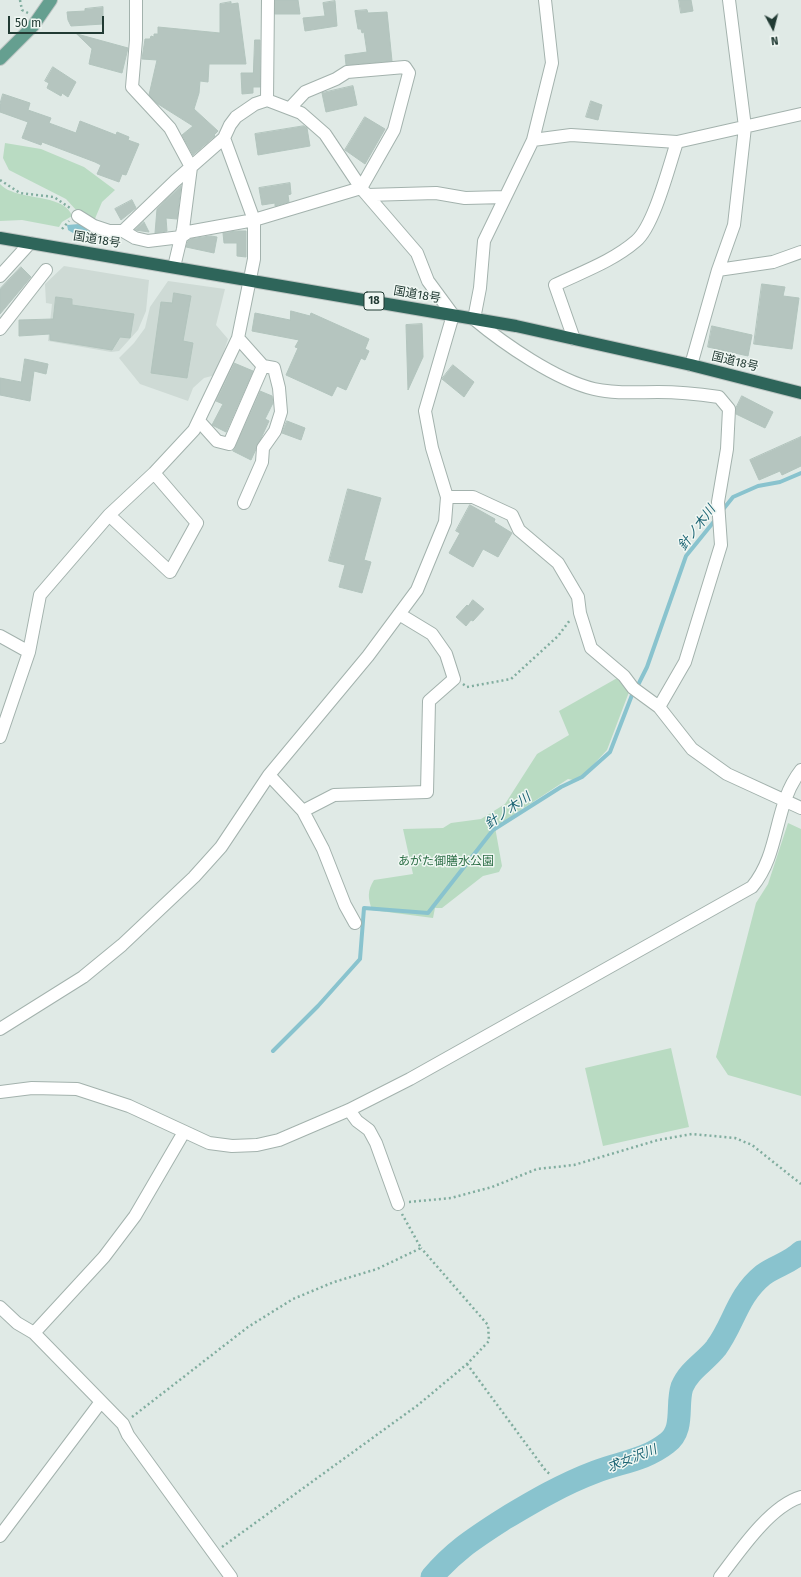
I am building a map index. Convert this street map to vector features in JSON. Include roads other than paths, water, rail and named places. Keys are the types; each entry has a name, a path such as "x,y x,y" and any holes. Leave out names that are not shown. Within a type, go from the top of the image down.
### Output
{"highway":[{"name":"国道18号","path":"0,238 174,266 474,319 691,365 801,393"}],"main road":[{"path":"0,59 33,26 51,0"}],"street":[{"path":"136,0 136,40 132,86 170,128 191,167 181,237 174,266"},
{"path":"267,100 268,0"},
{"path":"545,0 552,63 533,140 484,241 480,288 474,319 500,340 568,380 595,389 625,392 691,393 719,397 729,409 727,449 718,502 721,545 686,662 659,707"},
{"path":"691,365 718,270 734,225 745,127 730,0"},
{"path":"290,108 305,92 336,79 347,72 405,67 409,73 394,130 364,192"},
{"path":"0,1029 82,977 122,945 188,883 221,847 269,775 368,656 417,590 445,522 447,497 432,448 425,411 453,315 428,280 417,253 364,192 325,134 301,113 267,100 244,110 230,125 224,138 123,231"},
{"path":"533,140 571,135 677,142 801,114"},
{"path":"0,737 29,652 40,595 109,515 154,473 190,435 199,421 238,338 254,259 254,220 224,138"},
{"path":"574,339 555,285 614,257 637,240 653,215 677,142"},
{"path":"78,216 94,226 109,231 123,231 135,238 148,241 181,237 188,232 254,220 364,192 436,193 466,198 505,197"},
{"path":"0,276 30,243"},
{"path":"718,270 774,262 801,252"},
{"path":"0,329 46,270"},
{"path":"238,338 263,366 274,368 279,388 281,412 274,431 263,448 262,462 244,503"},
{"path":"199,421 217,441 229,444 263,366"},
{"path":"109,515 170,572 197,523 154,473"},
{"path":"447,497 473,497 512,514 519,530 558,563 578,597 591,648 624,676 633,688 659,707 692,749 727,774 801,808"},
{"path":"303,811 334,795 427,792 429,701 454,679 446,654 432,634 399,614"},
{"path":"0,636 29,652"},
{"path":"0,1092 32,1088 77,1089 129,1106 209,1142 232,1146 257,1145 300,1132 349,1110 470,1046 752,887 766,866 784,800 801,770"},
{"path":"269,775 303,811 323,849 345,905 355,923"},
{"path":"349,1110 357,1121 369,1130 376,1143 398,1204"},
{"path":"34,1333 104,1257 135,1216 184,1132"},
{"path":"0,1307 17,1324 34,1333 123,1424 128,1435 231,1577"},
{"path":"0,1536 100,1402"},
{"path":"720,1577 752,1534 791,1500 801,1497"}],"water":[{"path":"79,224 96,233 91,236 73,233 68,230 67,225"}],"waterway":[{"name":"針ノ木川","path":"721,512 733,497 758,486 780,482 801,473"},
{"name":"針ノ木川","path":"638,685 647,667 686,556 716,519"},
{"name":"針ノ木川","path":"273,1051 318,1006 360,959 364,908 428,913 493,830 561,787 582,777 610,752 632,695"},
{"name":"求女沢川","path":"432,1577 449,1559 466,1545 504,1519 538,1499 583,1477 650,1454 673,1438 678,1424 680,1394 685,1381 716,1348 741,1301 754,1283 772,1269 792,1259 801,1252"}],"park label":[{"name":"あがた御膳水公園","path":"446,862"}]}
